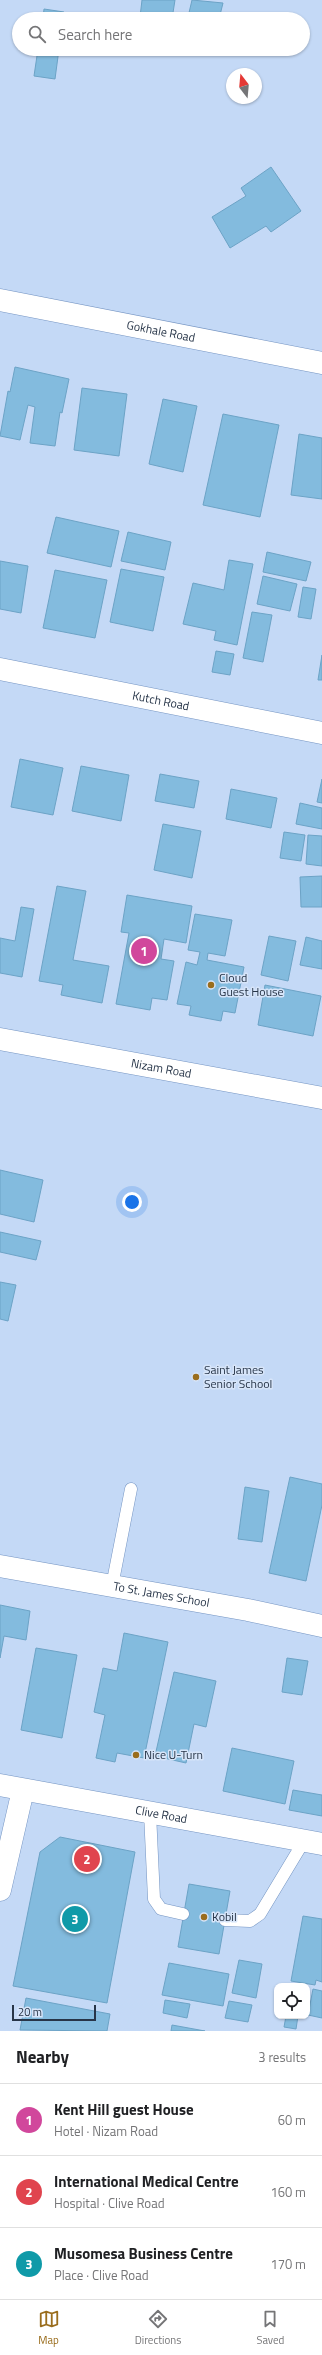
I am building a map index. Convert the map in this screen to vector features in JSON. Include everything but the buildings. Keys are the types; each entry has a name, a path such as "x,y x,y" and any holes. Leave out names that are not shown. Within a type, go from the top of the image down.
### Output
{"street":[{"name":"Gokhale Road","path":"0,300 322,363"},
{"name":"Kutch Road","path":"0,669 322,733"},
{"name":"Nizam Road","path":"0,1039 322,1098"},
{"name":"To St. James School","path":"0,1566 322,1626"},
{"name":"Clive Road","path":"0,1785 313,1843"},
{"path":"0,1890 23,1790"}],"lane":[{"path":"112,1586 131,1489"},
{"path":"150,1813 154,1898 161,1909 184,1914"},
{"path":"225,1920 250,1921 260,1914 313,1843"}],"place":[{"name":"Kent Hill guest House","path":"144,951"},
{"name":"Cloud Guest House","path":"211,985"},
{"name":"Saint James Senior School","path":"196,1377"},
{"name":"Nice U-Turn","path":"136,1755"},
{"name":"International Medical Centre","path":"87,1859"},
{"name":"Kobil","path":"204,1917"},
{"name":"Musomesa Business Centre","path":"75,1919"}]}
